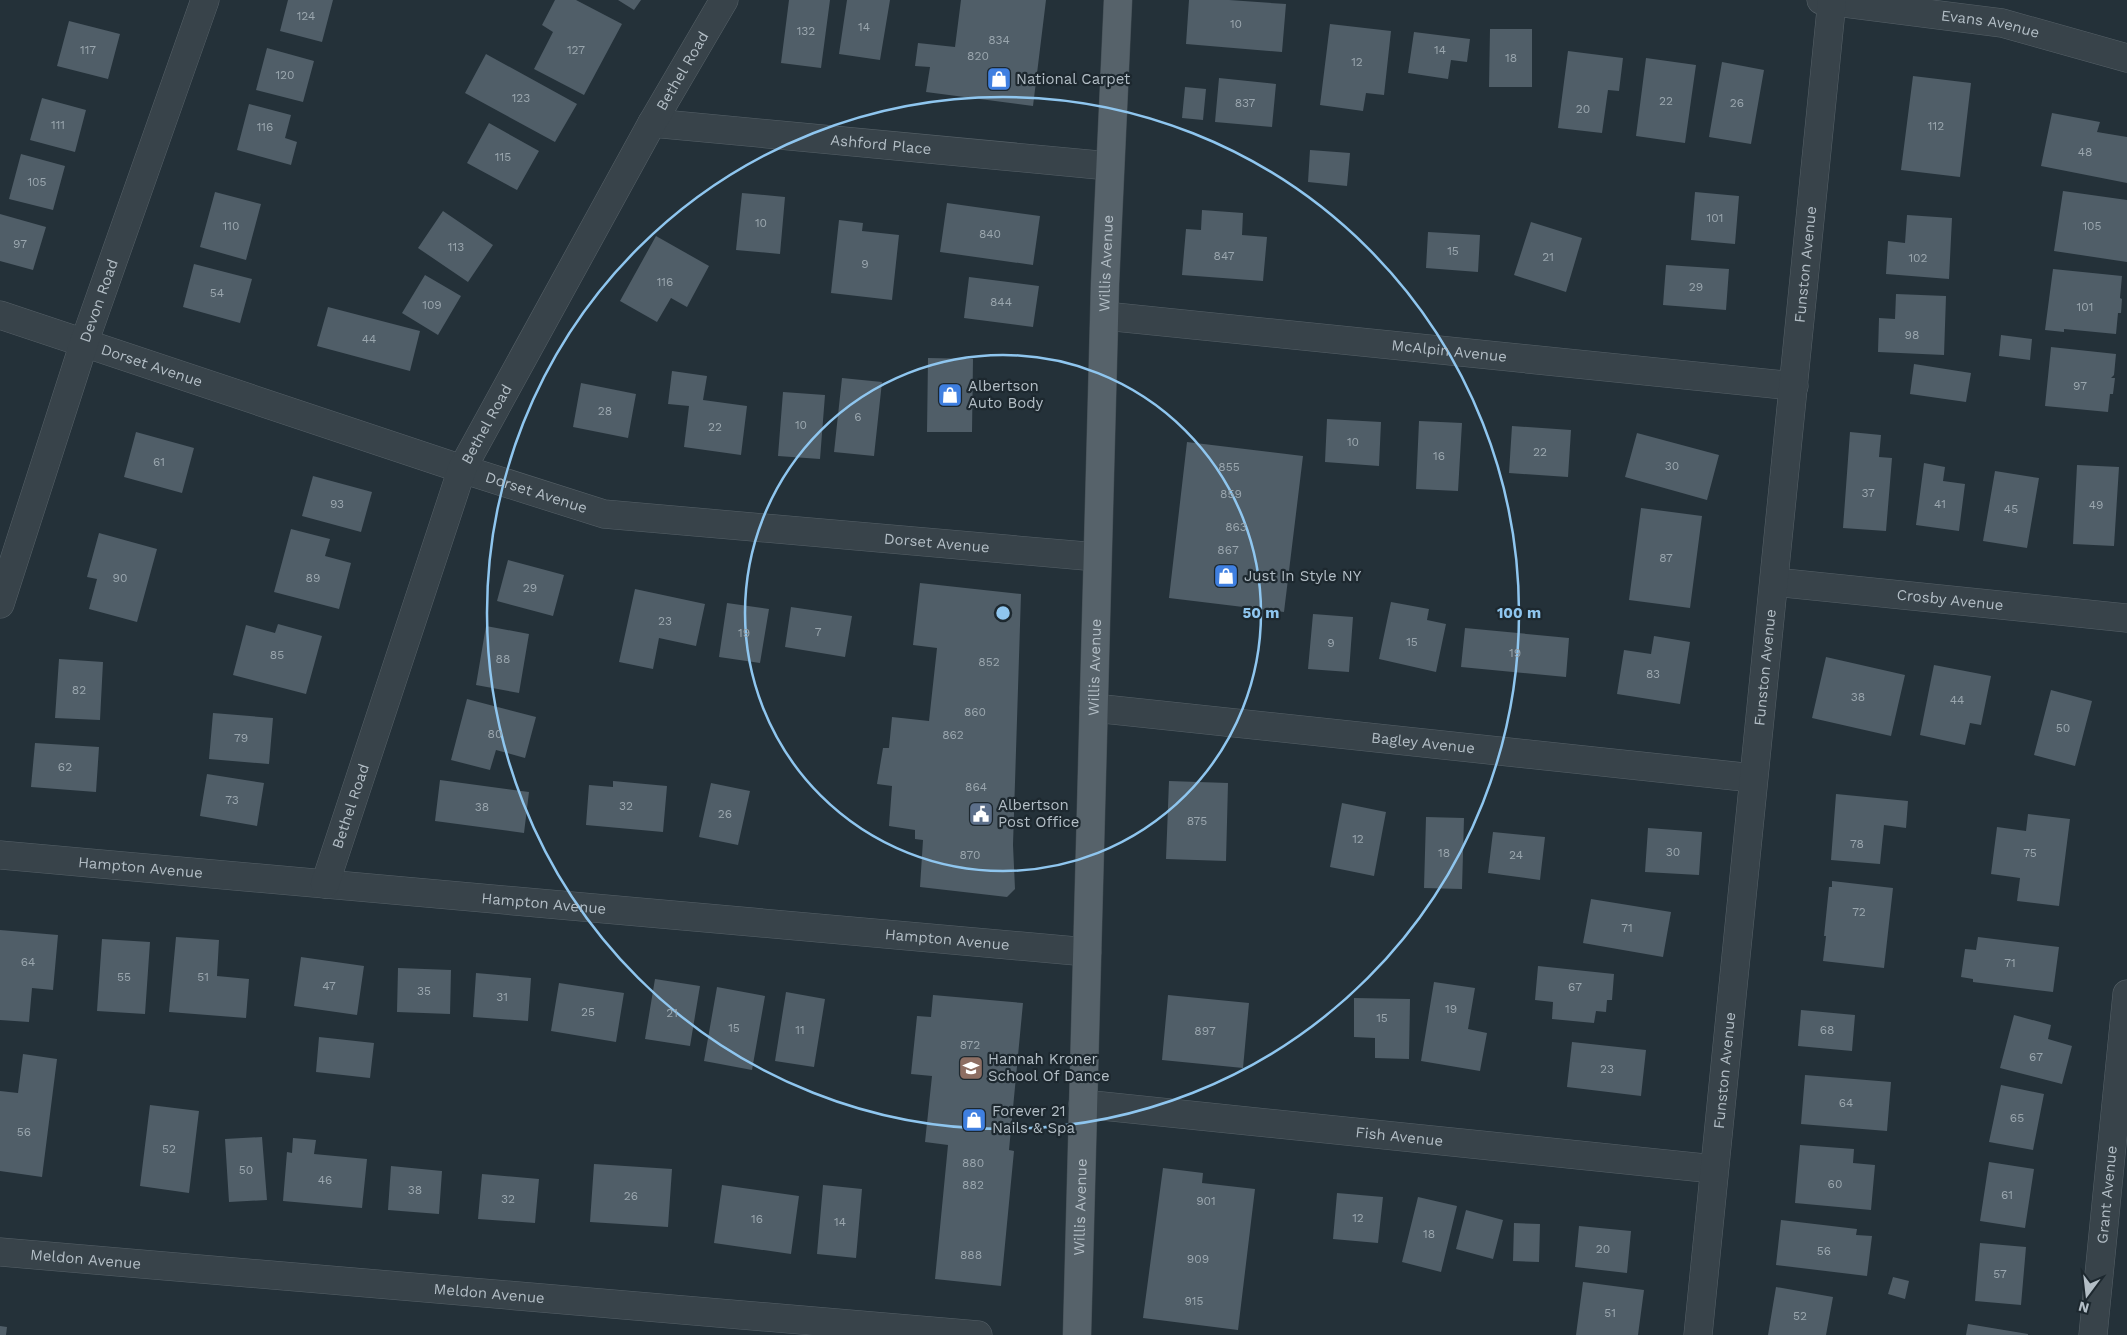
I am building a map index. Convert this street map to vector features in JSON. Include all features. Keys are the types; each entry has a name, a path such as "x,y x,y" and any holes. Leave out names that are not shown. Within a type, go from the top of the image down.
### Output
{"main road":[{"name":"Willis Avenue","path":"1077,1335 1109,166 1118,0"}],"street":[{"name":"Devon Road","path":"0,604 84,343 205,0"},
{"name":"Bethel Road","path":"325,884 462,469 652,123 724,0"},
{"name":"Evans Avenue","path":"1828,0 2002,23 2047,34 2127,58"},
{"name":"Funston Avenue","path":"1698,1335 1752,778 1775,582 1828,0"},
{"name":"Ashford Place","path":"652,123 1109,166"},
{"name":"Dorset Avenue","path":"0,315 462,469 604,514 1097,557"},
{"name":"McAlpin Avenue","path":"1105,316 1794,386"},
{"name":"Crosby Avenue","path":"1775,582 2127,618"},
{"name":"Bagley Avenue","path":"1094,708 1752,778"},
{"name":"Hampton Avenue","path":"0,855 1087,952"},
{"name":"Grant Avenue","path":"2093,1335 2127,994"},
{"name":"Fish Avenue","path":"1083,1104 1714,1169"},
{"name":"Meldon Avenue","path":"0,1252 978,1335"}],"building":[{"path":"288,0 333,0 322,42 280,31"},
{"path":"555,0 576,0 622,24 584,95 534,69 553,32 542,25"},
{"path":"618,0 641,0 634,10"},
{"path":"789,0 830,0 821,68 781,63"},
{"path":"847,0 890,0 880,60 839,54"},
{"path":"961,0 1046,0 1033,106 926,92 930,67 915,66 918,43 955,47"},
{"path":"1189,0 1229,0 1286,4 1282,52 1186,44"},
{"path":"69,21 120,34 108,79 57,66"},
{"path":"1330,24 1391,31 1384,95 1366,93 1363,111 1320,105"},
{"path":"1490,29 1532,29 1532,87 1489,87"},
{"path":"1414,32 1470,39 1467,62 1451,60 1448,79 1408,73"},
{"path":"267,48 314,61 303,102 256,90"},
{"path":"1568,51 1623,58 1619,91 1608,90 1602,133 1558,128"},
{"path":"486,54 577,104 555,142 465,93"},
{"path":"1646,58 1696,65 1685,143 1636,136"},
{"path":"1722,62 1764,70 1751,144 1709,137"},
{"path":"1913,76 1971,83 1960,177 1901,170"},
{"path":"1219,78 1276,84 1272,127 1215,122"},
{"path":"1185,87 1206,89 1203,120 1182,118"},
{"path":"42,98 86,110 75,152 30,140"},
{"path":"249,104 291,115 285,138 297,142 291,165 237,150"},
{"path":"2052,113 2100,122 2097,132 2127,137 2127,183 2041,166"},
{"path":"489,123 539,151 517,190 467,163"},
{"path":"1310,150 1350,153 1347,186 1308,182"},
{"path":"21,154 65,166 53,210 9,199"},
{"path":"2063,191 2127,200 2127,262 2054,251"},
{"path":"215,192 261,204 246,260 200,247"},
{"path":"1695,192 1739,196 1735,244 1691,240"},
{"path":"742,193 785,197 780,254 736,250"},
{"path":"947,203 1040,216 1033,265 940,252"},
{"path":"1202,210 1243,213 1242,235 1267,237 1263,281 1182,275 1186,229 1201,230"},
{"path":"443,211 493,245 468,282 418,248"},
{"path":"0,214 46,227 33,270 0,261"},
{"path":"1907,215 1952,218 1949,279 1886,274 1888,241 1905,243"},
{"path":"839,220 863,223 862,231 899,235 892,300 831,293"},
{"path":"1531,222 1582,238 1566,292 1514,275"},
{"path":"1428,232 1480,235 1478,272 1426,268"},
{"path":"656,236 709,266 687,307 671,298 657,322 620,301"},
{"path":"194,264 252,279 240,323 183,307"},
{"path":"1666,265 1729,269 1726,310 1663,305"},
{"path":"2053,269 2122,276 2121,313 2118,313 2116,334 2064,329 2064,332 2045,330"},
{"path":"425,275 461,296 438,335 402,313"},
{"path":"969,277 1039,286 1033,327 964,318"},
{"path":"1896,294 1946,296 1944,355 1878,352 1879,318 1895,319"},
{"path":"328,307 420,331 410,371 317,346"},
{"path":"2001,335 2032,339 2030,360 1999,356"},
{"path":"2051,347 2116,354 2114,375 2111,378 2115,378 2113,394 2110,394 2108,412 2045,406"},
{"name":"Albertson Auto Body","path":"928,358 973,359 972,432 927,432"},
{"path":"1914,364 1971,373 1966,402 1910,394"},
{"path":"672,371 707,376 703,400 747,406 741,455 684,447 689,406 668,404"},
{"path":"842,378 882,382 874,456 834,452"},
{"path":"581,383 636,394 628,438 573,427"},
{"path":"783,392 825,395 820,459 778,456"},
{"path":"1327,419 1381,422 1379,466 1325,462"},
{"path":"1419,421 1462,423 1458,491 1416,489"},
{"path":"1512,426 1571,430 1568,477 1509,473"},
{"path":"136,432 194,448 182,493 124,477"},
{"path":"1850,432 1881,435 1879,457 1892,458 1886,531 1843,528"},
{"path":"1637,433 1719,455 1707,500 1625,477"},
{"path":"1187,442 1303,456 1284,612 1169,598"},
{"path":"1924,463 1945,467 1943,481 1965,484 1959,531 1916,525"},
{"path":"2077,465 2119,467 2114,546 2073,544"},
{"path":"1995,471 2039,478 2027,548 1983,541"},
{"path":"313,476 372,492 361,532 302,516"},
{"path":"1641,508 1702,516 1690,608 1629,600"},
{"path":"291,529 330,539 325,556 351,563 339,609 274,592"},
{"path":"99,533 157,549 137,622 89,609 97,579 87,577"},
{"path":"508,560 564,575 553,616 497,601"},
{"path":"920,583 1021,594 1013,845 1015,889 1007,897 920,887 923,840 915,839 915,830 889,826 892,786 877,784 883,748 889,748 892,717 929,721 937,648 913,645"},
{"path":"635,589 705,604 696,646 659,638 653,669 619,662"},
{"path":"1391,602 1429,609 1427,620 1446,624 1436,672 1379,659"},
{"path":"727,603 769,609 760,663 719,657"},
{"path":"791,607 852,616 845,657 785,647"},
{"path":"1313,614 1353,617 1349,672 1308,669"},
{"path":"278,624 322,636 306,694 233,675 246,625 275,633"},
{"path":"486,626 529,634 519,693 476,685"},
{"path":"1465,628 1569,638 1566,677 1461,667"},
{"path":"1654,636 1690,642 1680,704 1617,694 1624,650 1651,654"},
{"path":"1826,657 1905,675 1891,736 1812,718"},
{"path":"59,659 103,662 100,720 55,718"},
{"path":"1934,665 1991,676 1981,725 1970,723 1965,745 1920,735"},
{"path":"2051,690 2092,701 2075,766 2034,755"},
{"path":"467,699 536,717 525,758 496,750 490,770 451,760"},
{"path":"213,713 273,718 269,764 209,759"},
{"path":"35,743 99,747 96,792 31,787"},
{"path":"207,774 264,783 257,826 200,816"},
{"path":"440,780 529,792 524,833 435,821"},
{"path":"613,781 667,786 663,832 586,825 589,785 613,787"},
{"path":"1169,781 1228,783 1226,861 1166,859"},
{"path":"711,783 750,791 738,845 699,837"},
{"path":"1836,794 1908,801 1906,828 1884,825 1880,864 1831,860"},
{"path":"1342,803 1386,812 1374,876 1330,867"},
{"path":"2028,814 2070,819 2059,906 2017,901 2020,878 1991,874 1997,827 2026,831"},
{"path":"1426,817 1464,818 1462,889 1424,888"},
{"path":"1648,828 1702,832 1699,875 1645,872"},
{"path":"1493,832 1545,837 1540,880 1488,873"},
{"path":"1832,881 1893,888 1884,968 1823,961 1829,887 1832,887"},
{"path":"1591,899 1671,912 1663,957 1583,943"},
{"path":"0,930 58,935 53,990 32,988 29,1022 0,1020"},
{"path":"176,937 219,940 217,976 249,979 246,1018 169,1012"},
{"path":"1978,937 2059,947 2053,992 1973,982 1973,979 1961,977 1965,949 1976,950"},
{"path":"102,939 150,942 145,1014 97,1011"},
{"path":"301,957 364,966 357,1015 294,1006"},
{"path":"1538,966 1614,974 1612,1000 1607,1000 1606,1012 1596,1011 1594,1023 1552,1019 1553,1002 1535,1000"},
{"path":"398,968 451,970 450,1014 397,1012"},
{"path":"476,973 531,978 528,1021 473,1017"},
{"path":"655,979 700,986 690,1046 645,1039"},
{"path":"1434,982 1475,988 1468,1029 1487,1033 1480,1071 1421,1061"},
{"path":"559,983 624,993 616,1042 551,1031"},
{"path":"717,987 765,996 752,1070 704,1061"},
{"path":"786,992 825,999 814,1067 775,1061"},
{"path":"933,995 1023,1003 1009,1150 1014,1151 1001,1286 935,1279 948,1145 925,1142 932,1076 911,1074 917,1016 931,1017"},
{"path":"1168,995 1249,1003 1243,1068 1162,1060"},
{"path":"1354,998 1410,999 1409,1059 1375,1058 1375,1038 1354,1037"},
{"path":"1801,1010 1855,1015 1852,1051 1798,1046"},
{"path":"2014,1015 2051,1025 2048,1039 2072,1046 2062,1084 2000,1068"},
{"path":"319,1037 374,1043 370,1078 316,1072"},
{"path":"1572,1042 1646,1050 1641,1096 1567,1087"},
{"path":"23,1054 57,1059 42,1177 0,1171 0,1091 18,1093"},
{"path":"1805,1075 1891,1082 1887,1131 1801,1124"},
{"path":"2001,1085 2044,1094 2033,1150 1989,1142"},
{"path":"150,1105 199,1111 189,1193 140,1186"},
{"path":"262,1137 267,1200 229,1202 225,1139"},
{"path":"293,1138 316,1140 314,1154 367,1159 362,1208 283,1201 287,1152 292,1153"},
{"path":"1800,1145 1854,1149 1853,1163 1875,1165 1871,1210 1795,1203"},
{"path":"1989,1162 2034,1169 2025,1228 1980,1221"},
{"path":"594,1164 672,1169 668,1227 590,1222"},
{"path":"391,1166 442,1171 439,1214 388,1210"},
{"path":"1163,1168 1203,1173 1202,1183 1255,1189 1238,1330 1143,1318"},
{"path":"482,1174 539,1179 535,1223 478,1219"},
{"path":"722,1185 799,1196 791,1254 714,1243"},
{"path":"823,1185 862,1189 856,1258 817,1254"},
{"path":"1337,1193 1383,1197 1378,1243 1333,1239"},
{"path":"1418,1197 1457,1206 1441,1272 1402,1262"},
{"path":"1466,1210 1503,1220 1493,1259 1456,1249"},
{"path":"1781,1220 1857,1229 1856,1235 1872,1236 1867,1276 1776,1265"},
{"path":"1514,1223 1540,1224 1539,1262 1513,1261"},
{"path":"1579,1226 1631,1231 1627,1273 1575,1267"},
{"path":"1980,1243 2026,1247 2021,1305 1975,1301"},
{"path":"1893,1277 1909,1281 1905,1299 1888,1294"},
{"path":"1583,1282 1644,1290 1638,1335 1576,1335"},
{"path":"1776,1287 1833,1297 1826,1335 1768,1335"},
{"path":"1968,1324 2028,1334 2028,1335 1966,1335"},
{"path":"0,1326 7,1327 6,1335 0,1335"}],"place":[{"name":"National Carpet","path":"999,79"},
{"name":"Albertson Auto Body","path":"950,395"},
{"name":"Just In Style NY","path":"1226,576"},
{"name":"Albertson Post Office","path":"981,814"},
{"name":"Hannah Kroner School Of Dance","path":"971,1068"},
{"name":"Forever 21 Nails & Spa","path":"974,1120"}]}
